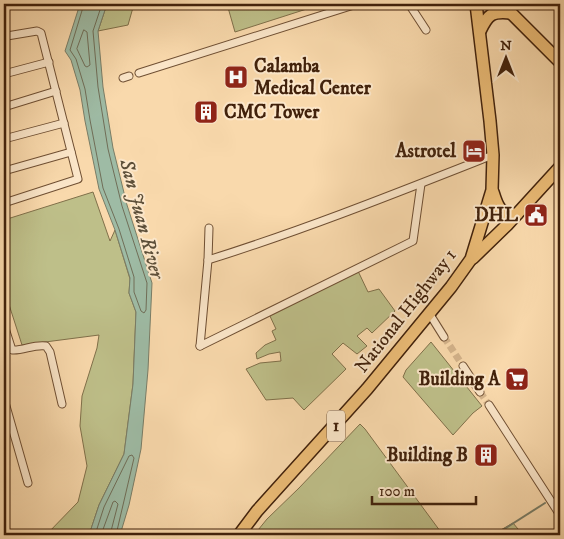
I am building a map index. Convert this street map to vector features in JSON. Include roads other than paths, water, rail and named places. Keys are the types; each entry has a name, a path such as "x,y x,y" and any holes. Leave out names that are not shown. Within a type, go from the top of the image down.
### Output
{"highway":[{"name":"National Highway 1","path":"239,535 257,511 354,404 430,313 471,259 492,190 493,155 476,4"},
{"path":"479,31 486,18 508,8 560,62"},
{"path":"471,259 507,225 560,167"},
{"name":"1","path":"492,190 500,210 505,213 516,214"},
{"path":"486,213 497,216 507,225"}],"street":[{"path":"20,4 30,4"},
{"path":"138,73 357,4"},
{"path":"409,4 426,30"},
{"path":"4,34 7,36 42,33 77,179 4,203"},
{"path":"4,74 49,62"},
{"path":"4,107 56,91"},
{"path":"4,140 64,123"},
{"path":"4,171 72,152"},
{"path":"208,260 421,184 493,155"},
{"path":"209,228 200,346 414,241 421,184"},
{"path":"430,313 444,338"},
{"path":"4,325 12,350 40,345 46,346 50,352 62,404"},
{"path":"463,366 480,392"},
{"path":"4,399 28,483"},
{"path":"488,405 560,515"}],"water":[{"path":"80,4 107,4 98,31 103,87 113,148 127,205 152,283 148,370 141,449 129,505 120,535 89,535 99,505 124,454 133,384 136,312 129,293 130,278 115,230 99,189 80,90 71,60 65,51"}],"waterway":[{"path":"495,535 545,503"}],"tunnel":[{"path":"444,337 463,366"},
{"path":"480,392 489,405"}],"place":[{"name":"Calamba Medical Center","path":"236,77"},
{"name":"CMC Tower","path":"206,112"},
{"name":"Astrotel","path":"474,151"},
{"name":"DHL","path":"536,215"},
{"name":"Building A","path":"517,379"},
{"name":"Building B","path":"486,455"}],"water label":[{"name":"San Juan River","path":"141,219"}]}
